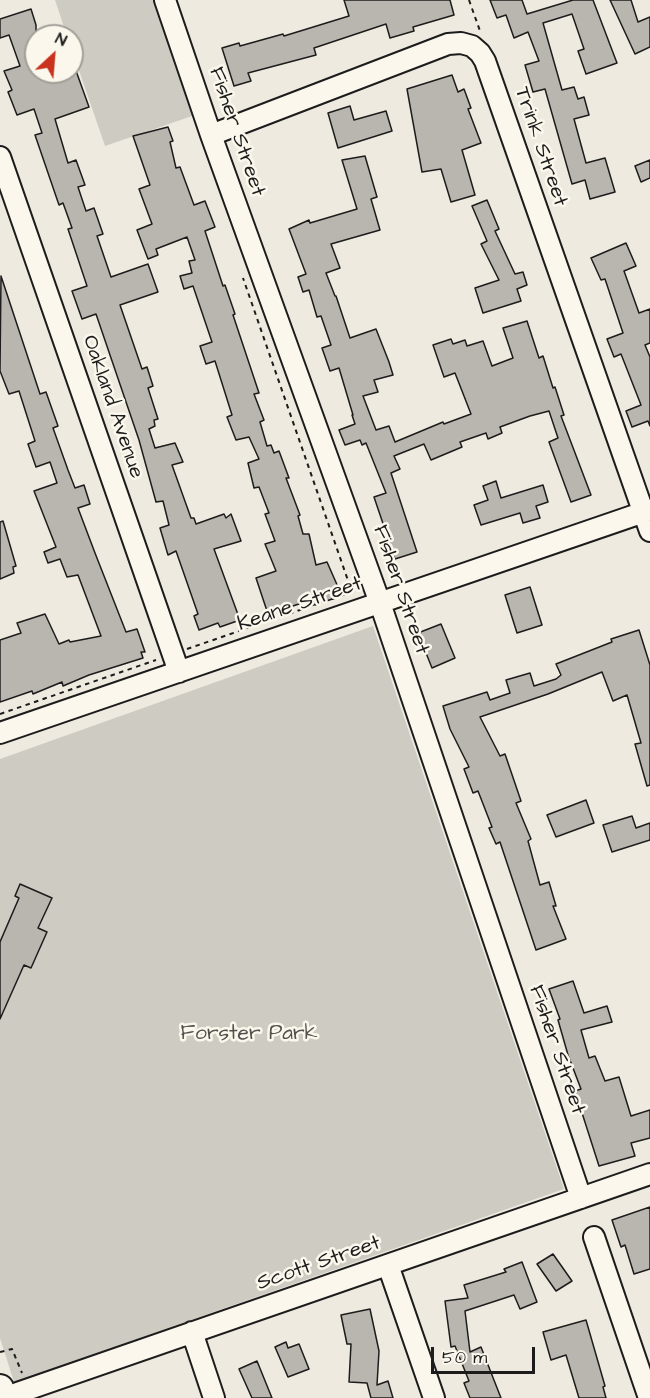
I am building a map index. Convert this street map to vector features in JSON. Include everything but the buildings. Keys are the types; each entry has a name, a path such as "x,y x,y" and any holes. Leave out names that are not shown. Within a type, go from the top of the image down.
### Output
{"main road":[{"path":"0,1388 15,1394"}],"street":[{"name":"Fisher Street","path":"165,0 211,135 380,603 581,1198"},
{"path":"211,135 448,44 461,43 472,46"},
{"name":"Trink Street","path":"472,46 485,61 647,511 650,531"},
{"name":"Oakland Avenue","path":"0,157 176,663"},
{"name":"Keane Street","path":"0,733 176,663 380,603 647,511"},
{"name":"Scott Street","path":"15,1394 650,1174"},
{"path":"594,1237 649,1398"},
{"path":"388,1265 434,1398"},
{"path":"192,1332 214,1398"}],"path":[{"path":"469,0 480,31 472,46"},
{"path":"0,714 176,663 352,592 240,268"},
{"path":"0,1352 12,1349 23,1372 15,1394"}],"green space":[{"path":"55,0 153,0 195,115 105,146 84,84 84,24 63,24"},
{"name":"Forster Park","path":"373,626 564,1189 14,1382 0,1338 0,759"}]}
